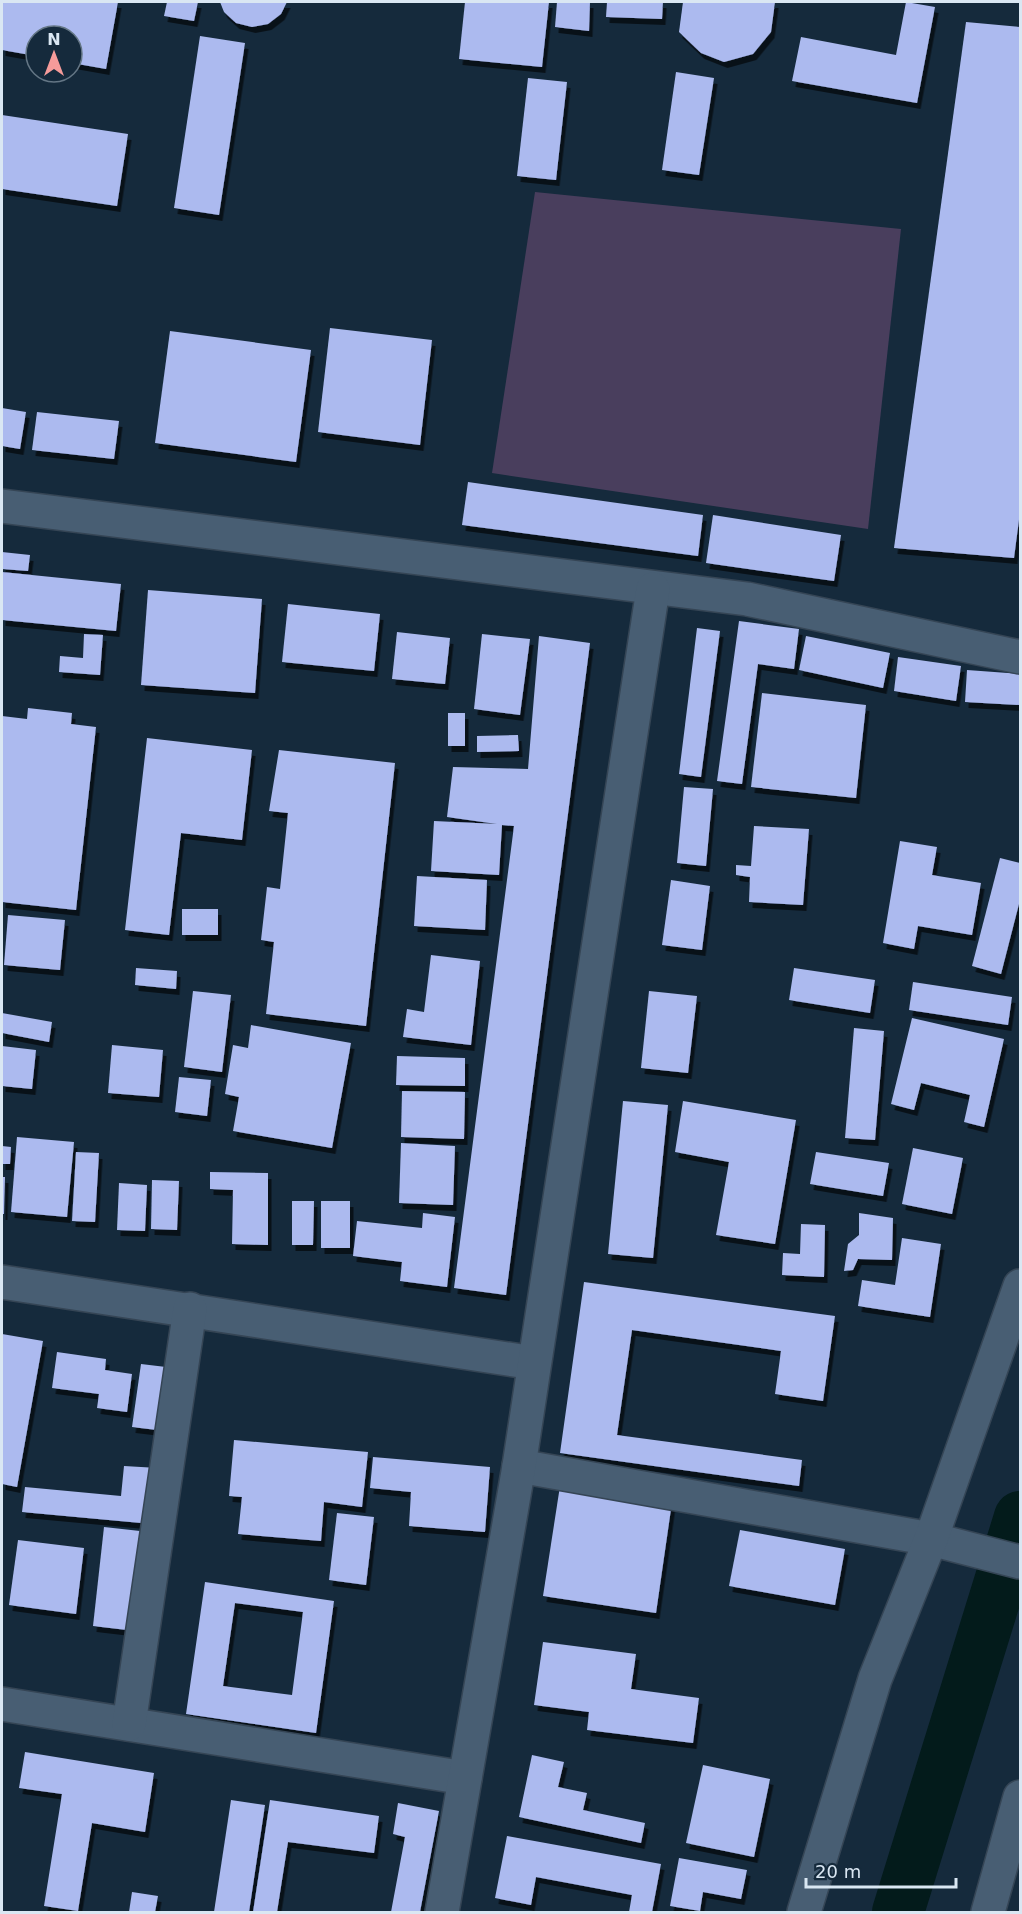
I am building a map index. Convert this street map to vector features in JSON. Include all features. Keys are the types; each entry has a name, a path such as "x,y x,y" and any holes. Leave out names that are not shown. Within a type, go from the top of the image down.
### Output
{"street":[{"path":"2,506 747,599 1020,657"},
{"path":"442,1912 519,1466 653,589"},
{"path":"2,1282 534,1363"},
{"path":"804,1912 875,1679 931,1539 1020,1286"},
{"path":"129,1724 190,1310"},
{"path":"519,1466 931,1539 1020,1562"},
{"path":"2,1704 465,1778"},
{"path":"988,1912 1019,1803"}],"shaded area":[{"path":"535,192 901,229 868,529 492,473"}],"building":[{"path":"2,2 118,2 106,69 84,65 84,24 24,24 24,54 2,50"},
{"path":"167,2 198,2 194,21 164,16"},
{"path":"220,2 287,2 281,14 268,24 252,27 236,23 224,12"},
{"path":"465,2 549,2 542,67 459,59"},
{"path":"557,2 590,2 589,31 555,27"},
{"path":"607,2 663,2 662,19 606,17"},
{"path":"683,2 775,2 771,32 753,54 724,62 701,53 679,32"},
{"path":"906,2 935,7 917,103 792,81 801,37 896,55"},
{"path":"966,22 1020,27 1020,512 1014,558 894,548"},
{"path":"200,36 245,43 219,215 174,208"},
{"path":"676,72 714,78 699,175 662,170"},
{"path":"528,78 567,82 556,180 517,176"},
{"path":"2,115 128,134 117,206 2,189"},
{"path":"330,328 432,340 420,445 318,432"},
{"path":"170,331 311,350 296,462 155,443"},
{"path":"2,408 26,412 20,449 2,446"},
{"path":"37,412 119,421 114,459 32,450"},
{"path":"468,482 703,515 698,556 462,525"},
{"path":"713,515 841,535 834,581 706,563"},
{"path":"2,552 30,555 28,571 2,569"},
{"path":"2,572 121,584 116,631 2,620"},
{"path":"148,590 262,599 255,693 141,685"},
{"path":"288,604 380,614 374,671 282,662"},
{"path":"739,621 799,629 794,669 758,664 742,784 717,781"},
{"path":"697,628 720,631 701,777 679,774"},
{"path":"397,632 450,638 445,684 392,679"},
{"path":"84,634 103,635 100,675 59,672 60,656 83,658"},
{"path":"482,634 530,639 520,715 474,709"},
{"path":"539,636 590,643 506,1295 454,1288 514,826 502,825 499,875 431,871 434,821 497,824 447,817 453,767 528,769"},
{"path":"806,636 890,653 883,688 799,670"},
{"path":"898,657 961,666 956,701 894,691"},
{"path":"967,670 1020,674 1020,705 965,702"},
{"path":"762,693 866,705 856,798 751,787"},
{"path":"28,708 72,713 71,724 96,727 76,910 2,902 2,716 27,719"},
{"path":"448,713 465,713 465,746 448,746"},
{"path":"518,735 519,751 477,752 477,736"},
{"path":"147,738 252,750 242,840 181,833 169,935 125,930"},
{"path":"279,750 395,763 366,1026 266,1014 274,942 261,940 267,887 280,889 288,813 269,811"},
{"path":"684,787 713,789 706,866 677,863"},
{"path":"754,826 809,829 803,905 749,902 750,877 736,875 736,865 751,866"},
{"path":"900,841 937,847 932,875 981,883 972,935 918,926 914,949 883,943"},
{"path":"1000,858 1020,863 1020,900 1001,974 972,966"},
{"path":"417,876 487,880 485,930 414,926"},
{"path":"671,880 710,886 702,950 662,945"},
{"path":"182,909 218,909 218,935 182,935"},
{"path":"8,915 65,920 60,970 4,965"},
{"path":"431,955 480,961 471,1045 403,1037 407,1009 424,1012"},
{"path":"136,968 177,971 176,989 135,985"},
{"path":"794,968 875,980 870,1013 789,1000"},
{"path":"913,982 1012,997 1008,1025 909,1010"},
{"path":"193,991 231,995 222,1072 184,1067"},
{"path":"649,991 697,996 688,1073 641,1068"},
{"path":"2,1013 52,1022 49,1042 2,1033"},
{"path":"912,1018 1004,1039 984,1127 964,1122 970,1095 921,1083 914,1110 891,1104"},
{"path":"251,1025 351,1043 332,1148 233,1131 239,1097 225,1094 233,1045 248,1048"},
{"path":"854,1028 884,1031 875,1140 845,1138"},
{"path":"112,1045 163,1050 159,1097 108,1093"},
{"path":"2,1046 36,1050 32,1089 2,1086"},
{"path":"397,1056 465,1058 465,1086 396,1085"},
{"path":"179,1077 211,1080 207,1116 175,1112"},
{"path":"402,1091 465,1092 464,1139 401,1137"},
{"path":"623,1101 668,1105 653,1258 608,1254"},
{"path":"683,1101 796,1120 775,1244 716,1235 729,1162 675,1152"},
{"path":"17,1137 74,1142 67,1217 11,1212"},
{"path":"401,1143 455,1146 453,1205 399,1203"},
{"path":"2,1146 11,1147 10,1164 2,1164"},
{"path":"913,1148 963,1158 952,1214 902,1204"},
{"path":"76,1152 99,1153 95,1222 72,1221"},
{"path":"816,1152 889,1163 883,1196 810,1184"},
{"path":"210,1172 268,1173 268,1245 232,1244 233,1190 210,1189"},
{"path":"2,1177 5,1177 4,1214 2,1214"},
{"path":"152,1180 179,1181 177,1230 151,1229"},
{"path":"119,1183 147,1185 145,1231 117,1230"},
{"path":"292,1201 314,1201 313,1245 292,1245"},
{"path":"321,1201 350,1201 350,1248 321,1248"},
{"path":"423,1213 455,1217 447,1287 400,1281 402,1262 353,1256 357,1221 422,1228"},
{"path":"859,1213 893,1218 892,1260 858,1259 853,1270 844,1271 848,1244 859,1235"},
{"path":"801,1224 825,1225 824,1277 782,1275 783,1253 800,1254"},
{"path":"902,1238 941,1244 930,1317 858,1306 862,1280 895,1285"},
{"path":"584,1282 835,1316 823,1401 775,1394 781,1351 632,1330 617,1435 802,1460 799,1486 560,1453"},
{"path":"2,1334 43,1341 17,1487 2,1484"},
{"path":"57,1352 106,1359 105,1370 132,1374 127,1412 97,1408 99,1394 52,1388"},
{"path":"141,1364 166,1367 157,1430 132,1427"},
{"path":"234,1440 368,1452 362,1507 324,1502 321,1541 238,1534 242,1497 229,1496"},
{"path":"373,1457 490,1467 485,1532 409,1526 411,1492 370,1488"},
{"path":"124,1466 158,1468 152,1524 22,1512 25,1487 121,1496"},
{"path":"560,1486 672,1502 656,1613 543,1596"},
{"path":"337,1513 374,1517 366,1585 329,1580"},
{"path":"104,1527 140,1531 127,1630 93,1626"},
{"path":"740,1530 845,1549 835,1605 729,1586"},
{"path":"18,1540 84,1548 76,1614 9,1605"},
{"path":"205,1582 334,1601 316,1733 186,1714","holes":["235,1603 303,1612 292,1695 223,1686"]},
{"path":"543,1642 636,1654 631,1689 699,1698 693,1743 587,1730 589,1712 534,1705"},
{"path":"25,1752 154,1773 145,1832 92,1823 78,1911 44,1906 62,1794 19,1788"},
{"path":"532,1755 564,1762 558,1787 587,1793 583,1810 645,1823 641,1843 519,1817"},
{"path":"703,1765 770,1779 754,1857 686,1843"},
{"path":"231,1800 265,1805 249,1912 214,1912"},
{"path":"270,1800 379,1816 374,1853 288,1842 277,1912 253,1912"},
{"path":"398,1803 439,1811 420,1912 391,1912 405,1837 393,1834"},
{"path":"507,1836 661,1864 652,1912 629,1912 632,1895 536,1877 531,1905 495,1898"},
{"path":"679,1858 747,1870 741,1899 703,1892 700,1911 670,1906"},
{"path":"132,1892 158,1896 155,1912 129,1912"}],"waterway":[{"path":"898,1912 1020,1517"}]}
